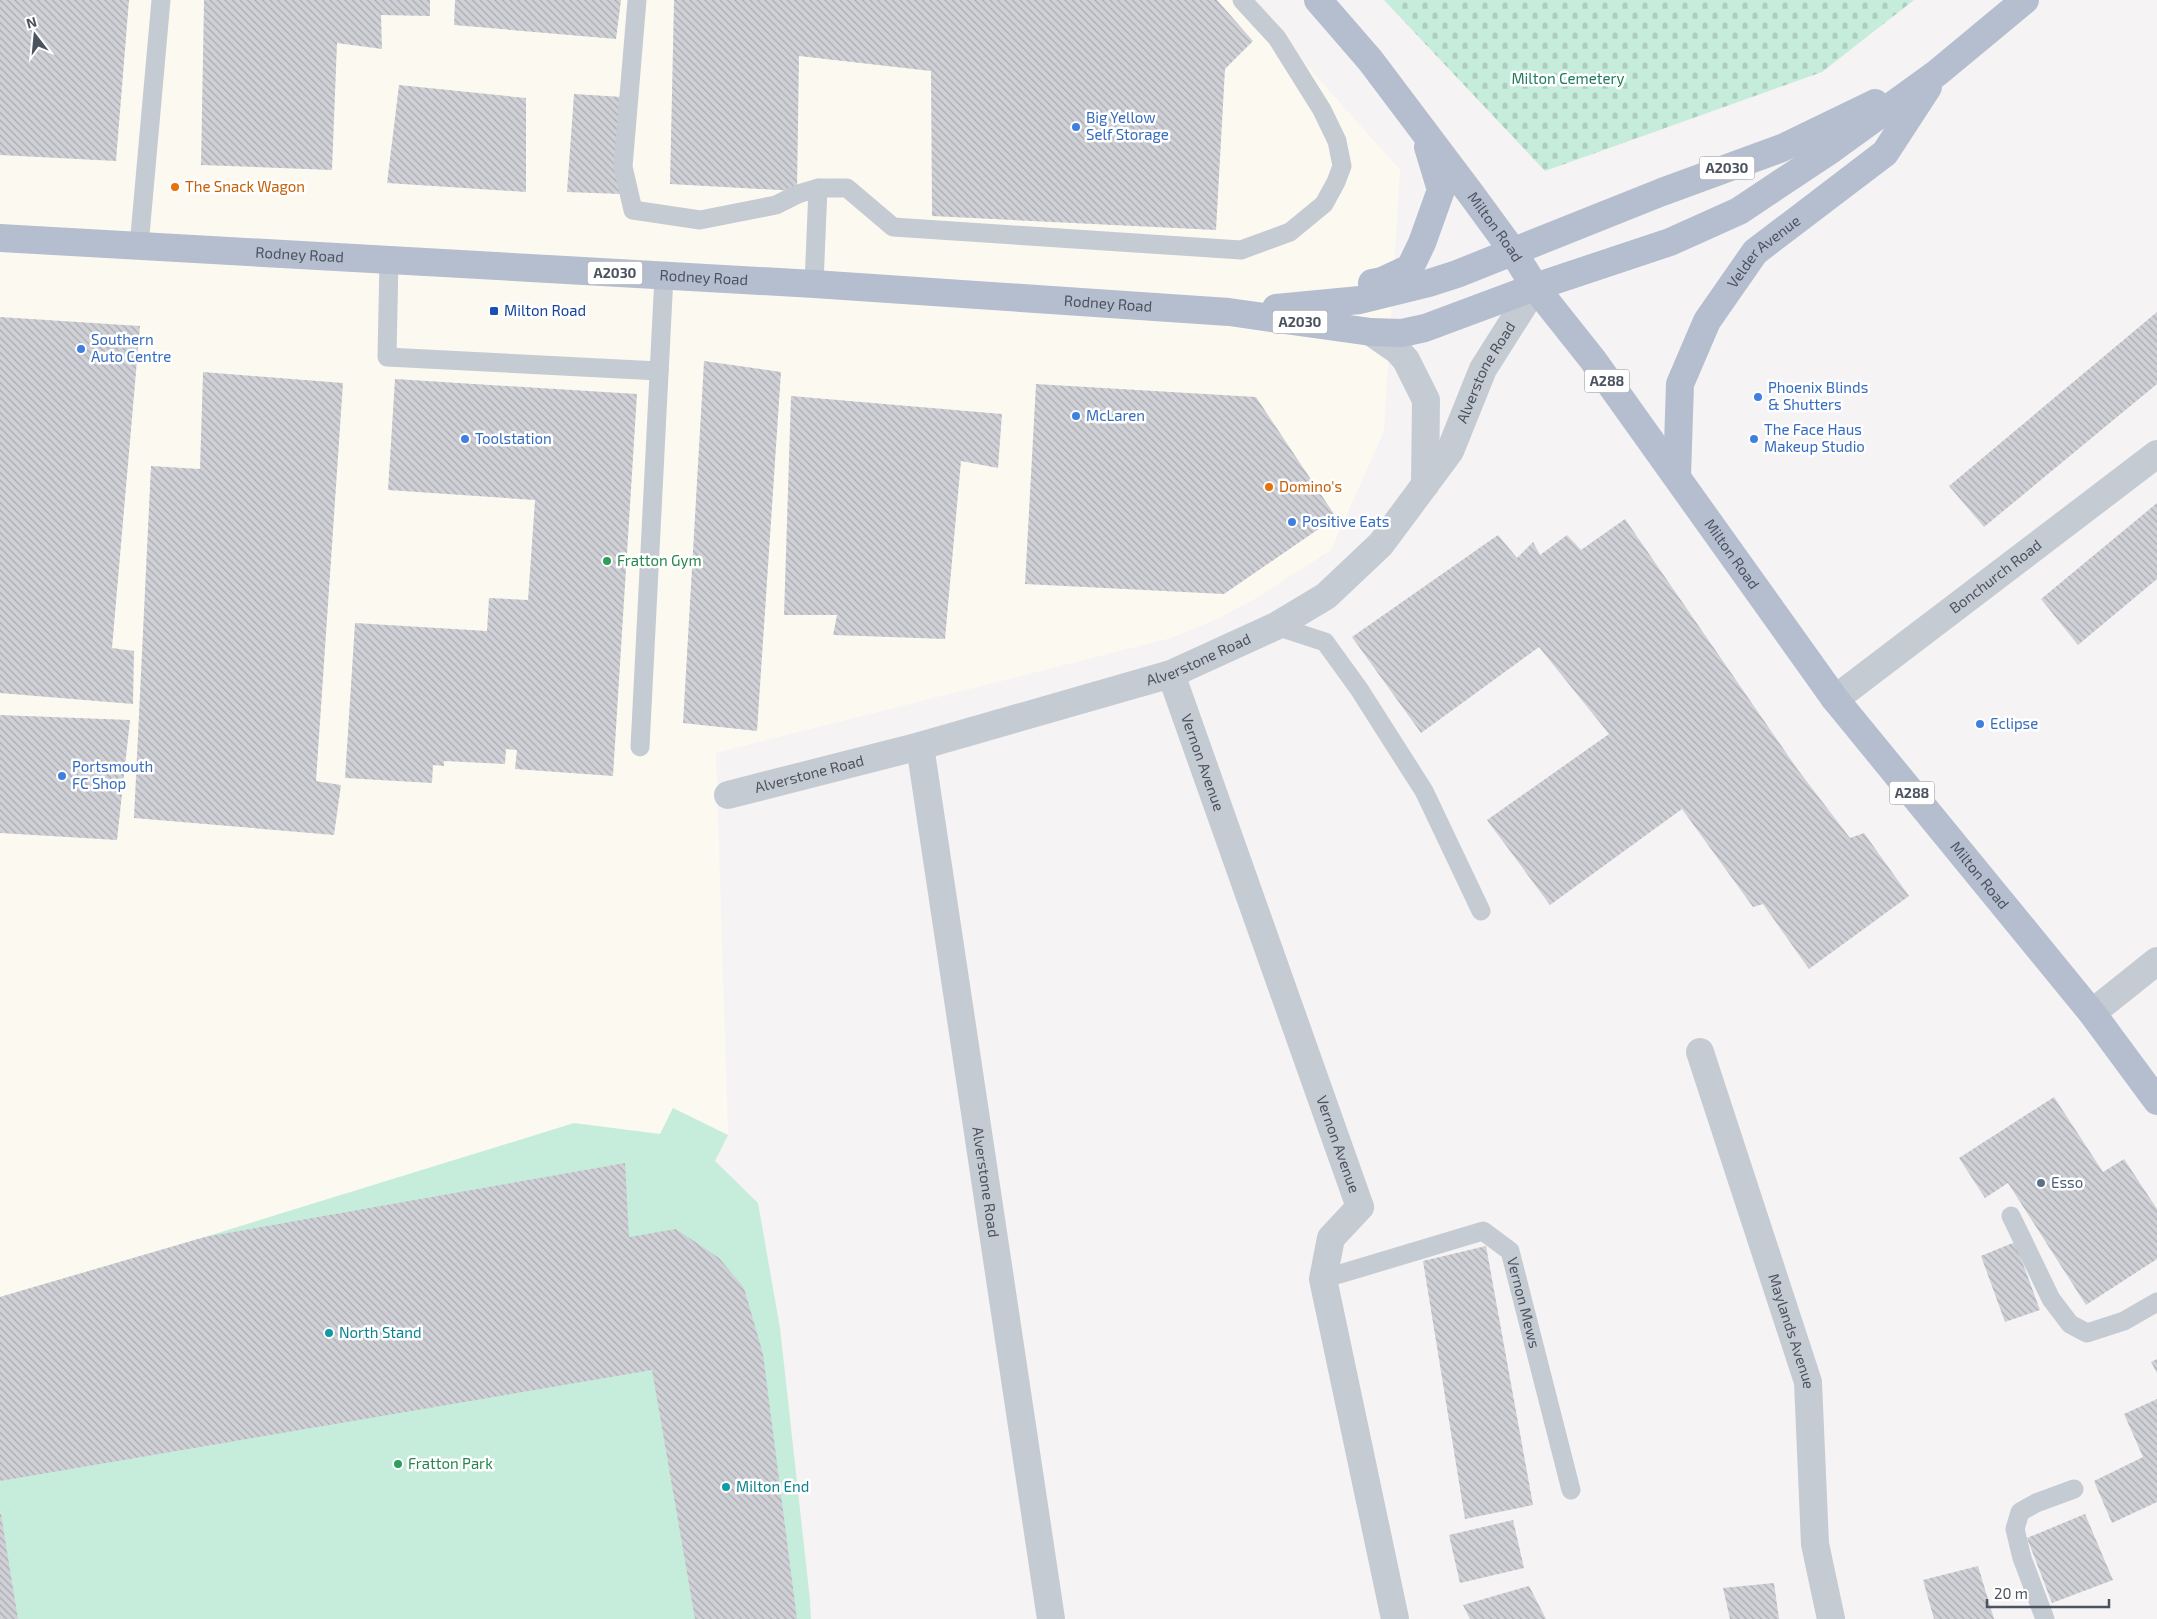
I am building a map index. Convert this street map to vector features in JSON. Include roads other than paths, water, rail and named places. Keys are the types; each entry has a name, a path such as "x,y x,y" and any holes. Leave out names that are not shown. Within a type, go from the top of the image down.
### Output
{"main road":[{"name":"Milton Road","path":"1318,0 1370,60 1512,250 1535,287 1592,360 1677,476 1835,698 2092,1013 2157,1101"},
{"name":"Velder Avenue","path":"1535,287 1670,242 1739,212 1832,149 1937,73 2025,0"},
{"name":"Velder Avenue","path":"1512,250 1782,148 1937,73"},
{"name":"Velder Avenue","path":"1677,476 1680,384 1707,321 1755,252 1885,153 1937,73"},
{"name":"Rodney Road","path":"1229,312 1382,281 1410,268 1422,243 1440,190 1424,132"},
{"name":"Rodney Road","path":"0,238 814,284 1229,312 1372,332 1402,333 1425,328 1535,287"},
{"name":"Rodney Road","path":"1229,312 1360,300 1429,284 1512,250"}],"street":[{"name":"Alverstone Road","path":"728,795 920,746 1171,674 1276,626 1326,596 1381,544 1450,451 1483,369 1535,287"},
{"path":"1372,332 1397,350 1406,360 1426,400 1425,485"},
{"name":"Bonchurch Road","path":"1835,698 2157,454"},
{"name":"Vernon Avenue","path":"1171,674 1360,1208 1331,1238 1323,1279 1395,1619"},
{"name":"Alverstone Road","path":"920,746 1051,1619"},
{"path":"2092,1013 2157,961"},
{"name":"Maylands Avenue","path":"1700,1052 1808,1382 1815,1544 1831,1619"}],"lane":[{"path":"139,246 161,0"},
{"path":"637,0 623,167 633,210 700,220 776,205 798,194 818,188 847,188 893,227 1242,250 1290,232 1324,204 1342,166 1337,141 1322,110 1277,38 1242,0"},
{"path":"814,284 818,188"},
{"path":"389,260 387,357 660,371"},
{"path":"640,748 664,276"},
{"path":"1276,626 1325,642 1359,689 1424,791 1481,911"},
{"path":"2011,1216 2051,1299 2070,1324 2087,1333 2124,1321 2157,1302"},
{"name":"Vernon Mews","path":"1323,1279 1483,1231 1510,1251 1571,1490"},
{"path":"2045,1619 2022,1558 2015,1529 2020,1512 2036,1503 2074,1489"}],"place":[{"name":"Big Yellow Self Storage","path":"1076,127"},
{"name":"The Snack Wagon","path":"175,187"},
{"name":"Milton Road","path":"494,311"},
{"name":"Southern Auto Centre","path":"81,349"},
{"name":"Phoenix Blinds & Shutters","path":"1758,397"},
{"name":"McLaren","path":"1076,416"},
{"name":"Toolstation","path":"465,439"},
{"name":"The Face Haus Makeup Studio","path":"1754,439"},
{"name":"Domino's","path":"1269,487"},
{"name":"Positive Eats","path":"1292,522"},
{"name":"Fratton Gym","path":"607,561"},
{"name":"Eclipse","path":"1980,724"},
{"name":"Portsmouth FC Shop","path":"62,776"},
{"name":"Esso","path":"2041,1183"},
{"name":"North Stand","path":"329,1333"},
{"name":"Fratton Park","path":"398,1464"},
{"name":"Milton End","path":"726,1487"}],"park label":[{"name":"Milton Cemetery","path":"1568,79"}]}
